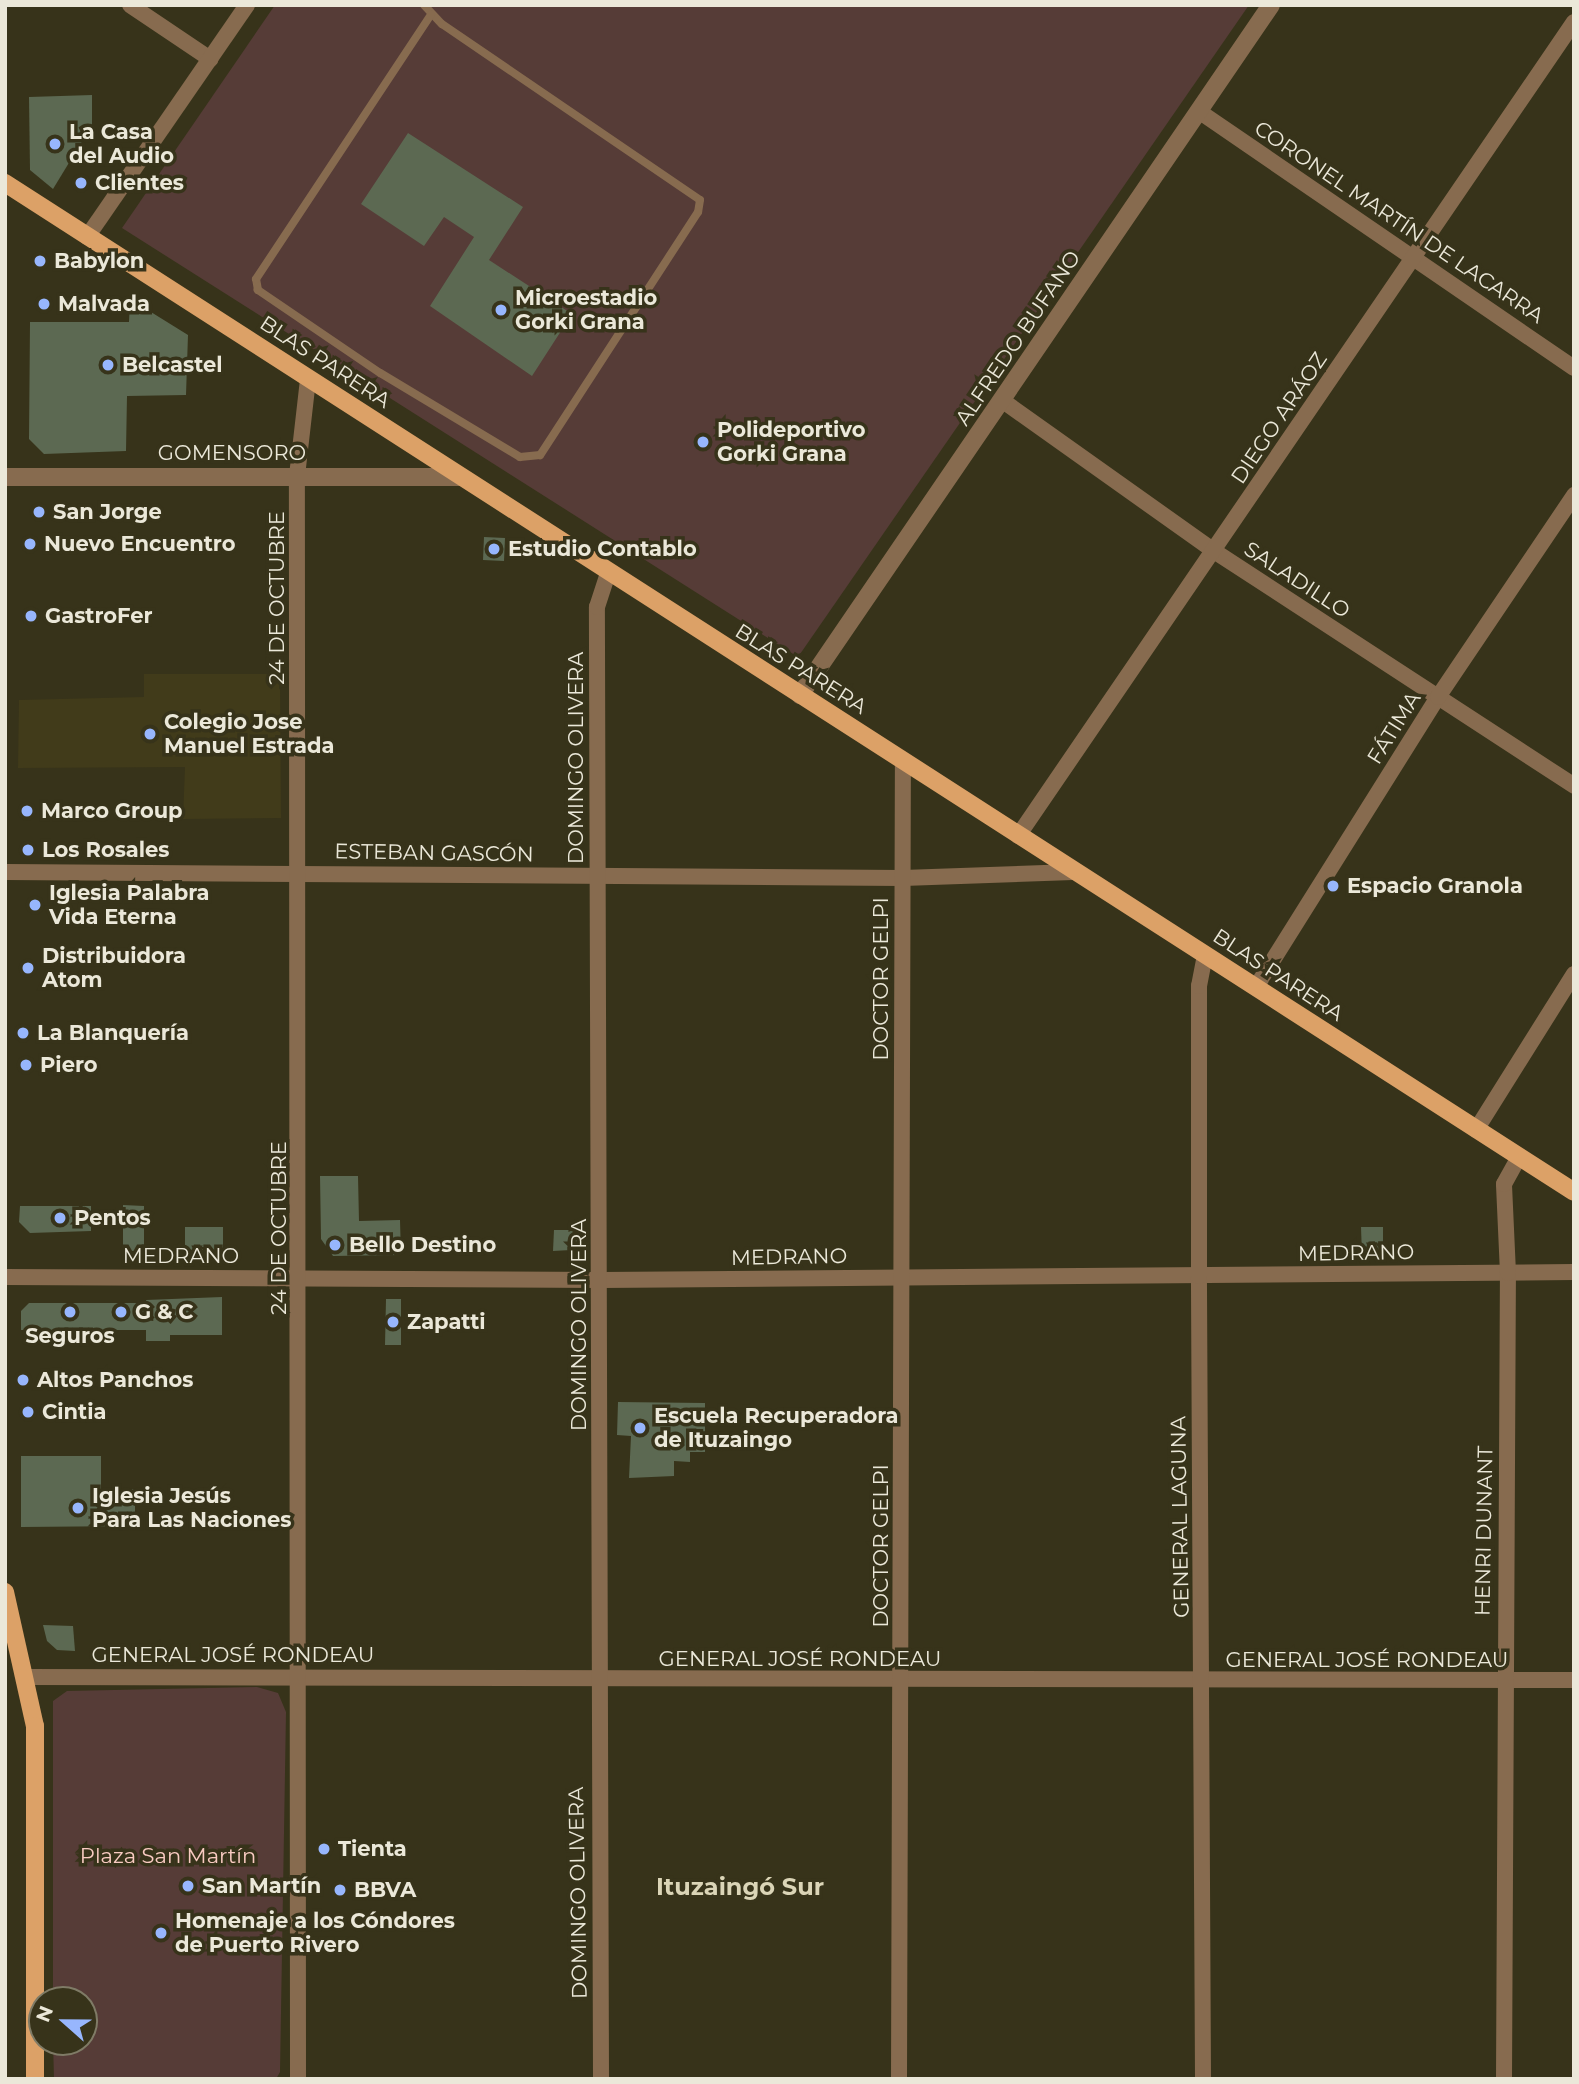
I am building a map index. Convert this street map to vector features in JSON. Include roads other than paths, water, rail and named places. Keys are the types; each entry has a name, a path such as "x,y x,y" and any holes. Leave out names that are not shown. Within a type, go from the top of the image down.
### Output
{"main road":[{"name":"BLAS PARERA","path":"5,183 608,574 1574,1192"},
{"path":"5,1592 35,1726 35,2079"}],"street":[{"path":"130,5 210,60"},
{"path":"87,237 247,5"},
{"name":"ALFREDO BUFANO","path":"800,695 1271,5"},
{"name":"DIEGO ARÁOZ","path":"1018,836 1574,22"},
{"name":"CORONEL MARTÍN DE LACARRA","path":"1200,112 1413,254 1574,368"},
{"name":"24 DE OCTUBRE","path":"298,2079 300,1881 295,1676 301,871 297,476 308,379"},
{"name":"SALADILLO","path":"1003,401 1214,551 1574,786"},
{"name":"GOMENSORO","path":"5,477 459,477"},
{"name":"FÁTIMA","path":"1256,987 1438,697 1574,495"},
{"name":"DOMINGO OLIVERA","path":"601,2079 597,1680 601,1280 597,607 608,574"},
{"name":"DOCTOR GELPI","path":"899,2079 903,1681 903,761"},
{"name":"ESTEBAN GASCÓN","path":"5,872 301,871 597,878 903,878 1073,872"},
{"name":"GENERAL LAGUNA","path":"1203,2079 1199,986 1205,955"},
{"path":"1476,1130 1574,974"},
{"name":"HENRI DUNANT","path":"1504,2079 1503,1681 1508,1273 1504,1184 1520,1157"},
{"name":"MEDRANO","path":"5,1277 601,1280 1574,1272"},
{"name":"GENERAL JOSÉ RONDEAU","path":"26,1677 295,1676 1202,1682 1574,1680"}],"lane":[{"path":"424,5 432,15 700,200 698,212 540,455 520,457 380,373 258,290 256,279 432,15"}],"place":[{"name":"La Casa del Audio","path":"55,144"},
{"name":"Clientes","path":"81,183"},
{"name":"Babylon","path":"40,261"},
{"name":"Malvada","path":"44,304"},
{"name":"Microestadio Gorki Grana","path":"501,310"},
{"name":"Belcastel","path":"108,365"},
{"name":"Polideportivo Gorki Grana","path":"703,442"},
{"name":"San Jorge","path":"39,512"},
{"name":"Nuevo Encuentro","path":"30,544"},
{"name":"Estudio Contablo","path":"494,549"},
{"name":"GastroFer","path":"31,616"},
{"name":"Colegio Jose Manuel Estrada","path":"150,734"},
{"name":"Marco Group","path":"27,811"},
{"name":"Los Rosales","path":"28,850"},
{"name":"Espacio Granola","path":"1333,886"},
{"name":"Iglesia Palabra Vida Eterna","path":"35,905"},
{"name":"Distribuidora Atom","path":"28,968"},
{"name":"La Blanquería","path":"23,1033"},
{"name":"Piero","path":"26,1065"},
{"name":"Pentos","path":"60,1218"},
{"name":"Bello Destino","path":"335,1245"},
{"name":"Seguros","path":"70,1312"},
{"name":"G & C","path":"121,1312"},
{"name":"Zapatti","path":"393,1322"},
{"name":"Altos Panchos","path":"23,1380"},
{"name":"Cintia","path":"28,1412"},
{"name":"Escuela Recuperadora de Ituzaingo","path":"640,1428"},
{"name":"Iglesia Jesús Para Las Naciones","path":"78,1508"},
{"name":"Tienta","path":"324,1849"},
{"name":"San Martín","path":"188,1886"},
{"name":"BBVA","path":"340,1890"},
{"name":"Homenaje a los Cóndores de Puerto Rivero","path":"161,1933"}],"district":[{"name":"Ituzaingó Sur","path":"740,1887"}],"park label":[{"name":"Plaza San Martín","path":"168,1856"}]}
